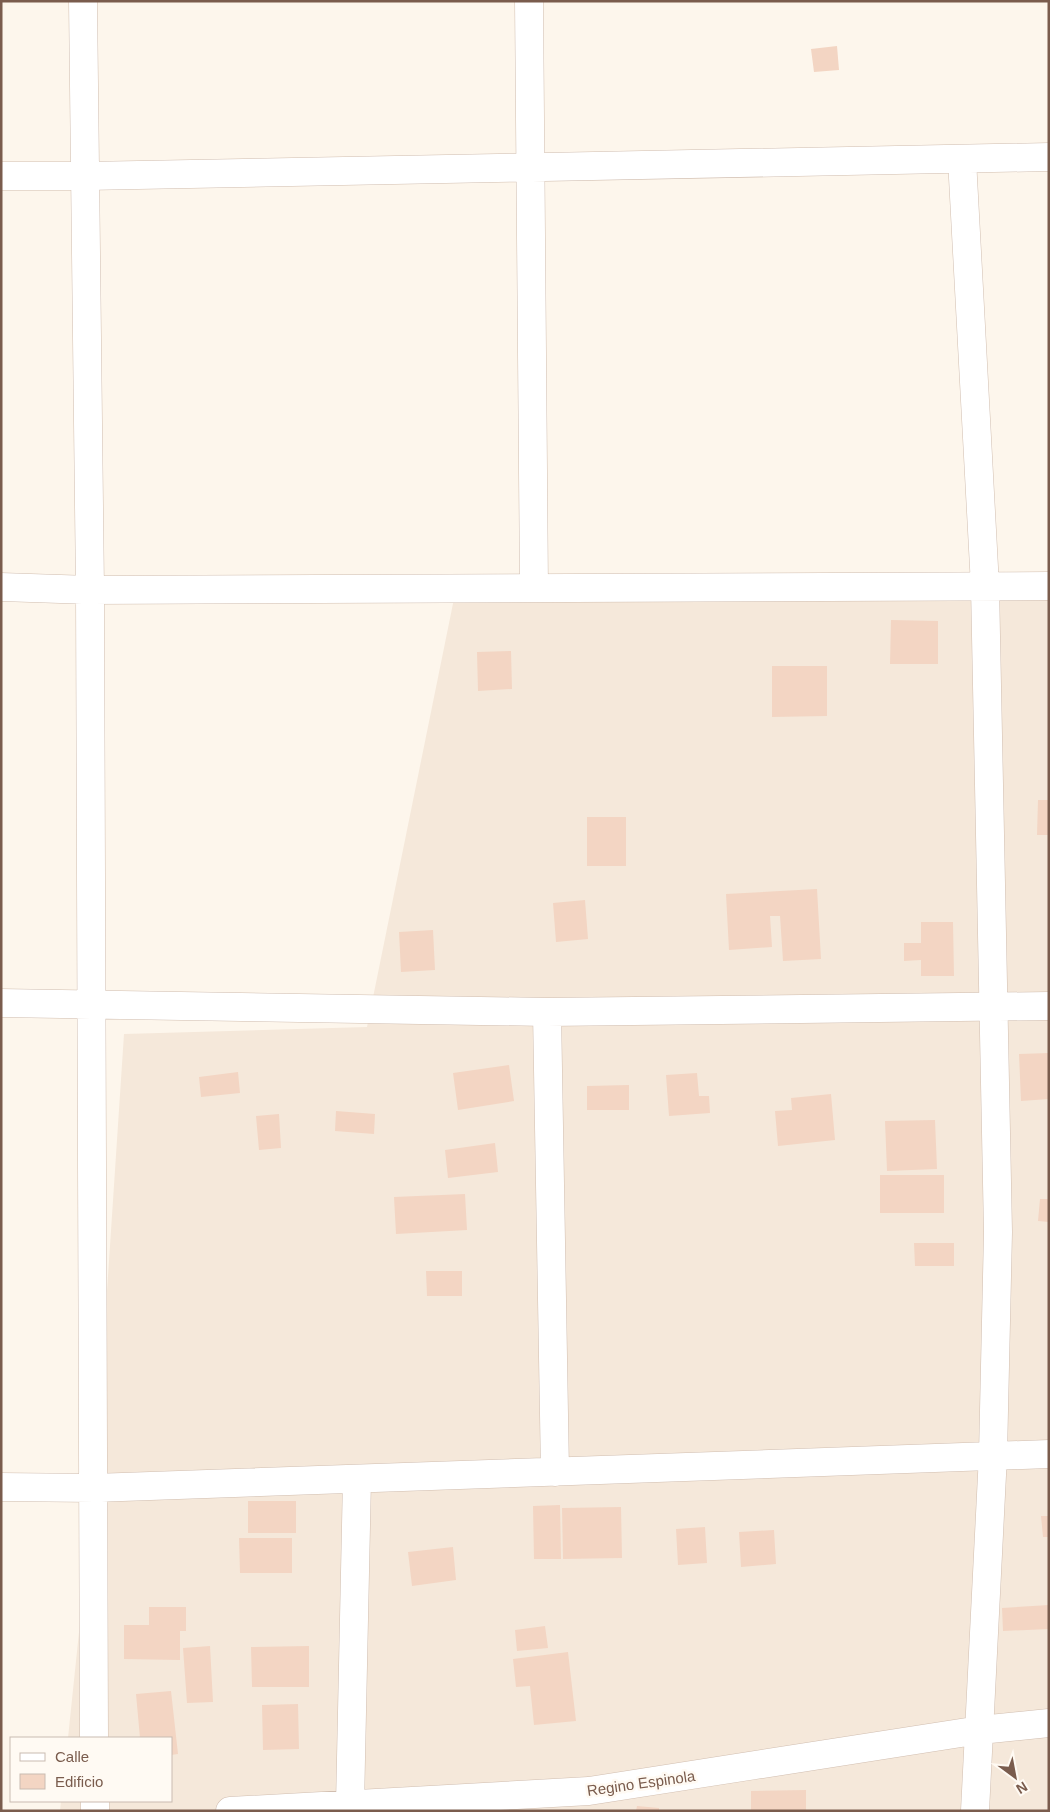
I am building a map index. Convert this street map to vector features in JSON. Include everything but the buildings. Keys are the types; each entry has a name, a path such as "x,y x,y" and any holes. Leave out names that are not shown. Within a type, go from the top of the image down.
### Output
{"street":[{"path":"83,1 90,590 94,1737"},
{"path":"529,1 534,588"},
{"path":"1,176 86,176 1049,157"},
{"path":"962,159 985,586 998,1232 993,1455 975,1811"},
{"path":"1,587 90,590 1049,586"},
{"path":"1,1003 547,1012 1049,1006"},
{"path":"547,1012 555,1472"},
{"path":"1,1487 94,1488 1049,1454"},
{"path":"350,1805 357,1479"},
{"name":"Regino Espinola","path":"230,1811 350,1805 588,1801 980,1730 1049,1723"}],"shaded area":[{"path":"458,579 1049,597 1049,1811 60,1811 61,1802 172,1802 172,1737 68,1737 94,1488 124,1034 367,1027"}]}
